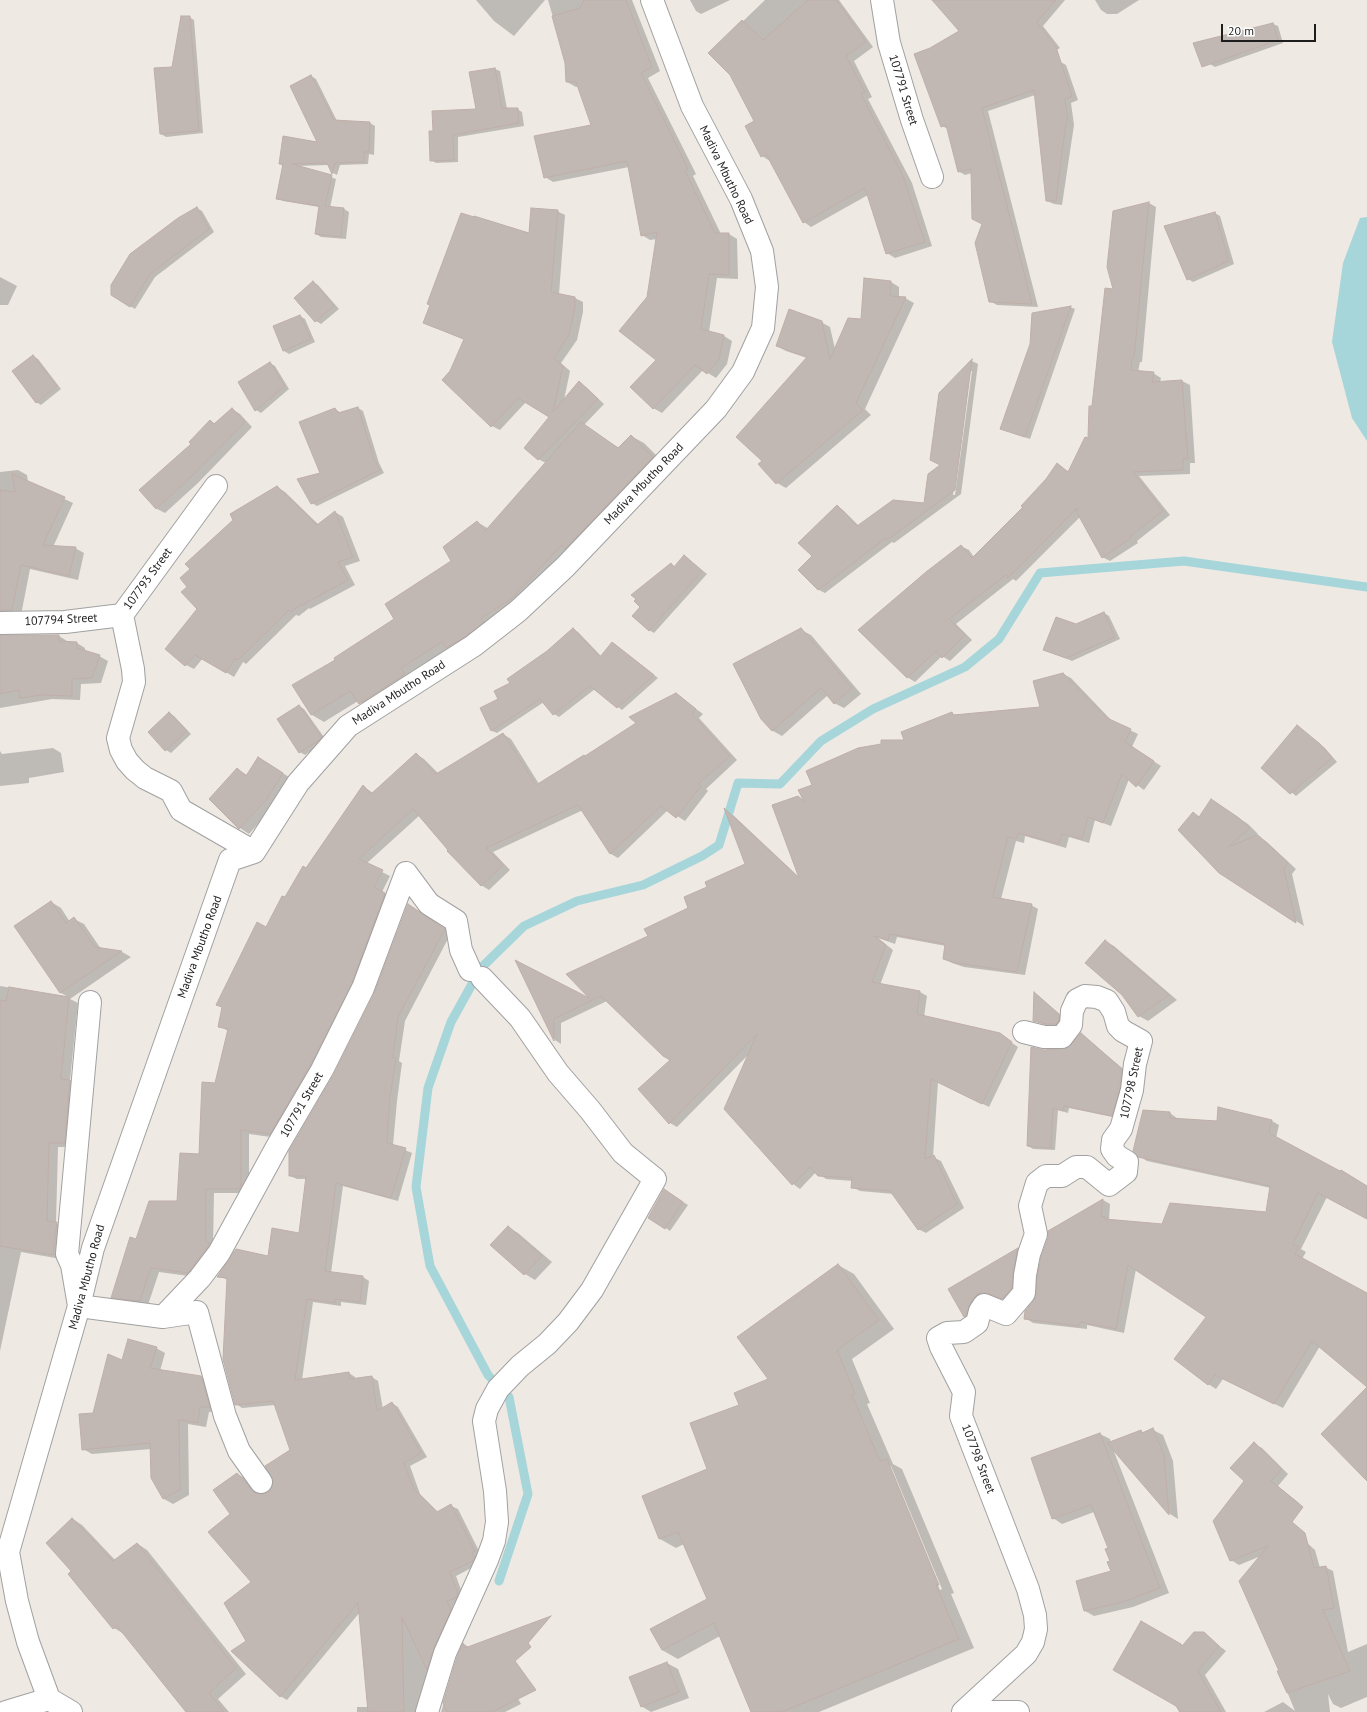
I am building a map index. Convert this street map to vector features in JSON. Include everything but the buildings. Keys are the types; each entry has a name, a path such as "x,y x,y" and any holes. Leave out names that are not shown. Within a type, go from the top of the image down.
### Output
{"street":[{"name":"Madiva Mbutho Road","path":"4,1551 80,1306 93,1248 230,860 254,852 298,783 348,726 473,646 518,611 565,567 716,409 743,372 763,328 767,288 762,251 741,199 692,106 652,0"},
{"name":"107791 Street","path":"882,0 889,43 912,120 932,177"},
{"name":"107793 Street","path":"216,486 122,615 134,682 118,738 121,750 127,761 145,778 171,791 181,810 254,852"},
{"name":"107794 Street","path":"0,623 65,622 122,615"},
{"name":"107791 Street","path":"163,1317 200,1278 219,1253 278,1145 322,1070 363,988 406,873 429,904 456,921 461,950 476,974 520,1018 558,1073 590,1110 623,1153 655,1179 592,1290 568,1322 546,1344 520,1366 498,1389 487,1409 484,1421 495,1490 497,1522 494,1541 487,1560 445,1653 427,1712"},
{"name":"107798 Street","path":"963,1712 1026,1654 1033,1642 1036,1629 1035,1615 1028,1589 961,1416 964,1392 940,1347 938,1338 947,1332 964,1332 977,1323 980,1311 984,1305 1006,1314 1024,1293 1025,1275 1029,1254 1036,1234 1030,1206 1037,1183 1046,1176 1062,1176 1076,1167 1088,1167 1109,1185 1126,1172 1127,1162 1117,1156 1112,1149 1113,1140 1121,1130 1132,1090 1135,1064 1141,1041 1123,1031 1118,1026 1114,1012 1107,1001 1097,997 1085,996 1077,1000 1072,1011 1071,1025 1062,1037 1044,1037 1024,1032"},
{"path":"90,1002 67,1254 72,1266 80,1306 163,1317 197,1312 225,1416 239,1451 260,1482"},
{"path":"4,1551 28,1642 49,1700 71,1712"},
{"path":"6,1712 49,1700"},
{"path":"968,1712 1018,1712"}],"water":[{"path":"1367,217 1367,441 1352,418 1332,342 1343,263 1360,218"}],"waterway":[{"path":"499,1581 528,1494 509,1397 488,1375 430,1266 416,1187 428,1088 451,1022 481,968 524,926 577,901 643,885 702,856 719,845 738,783 780,784 821,741 873,709 965,667 999,639 1040,573 1184,561 1367,587"}]}
